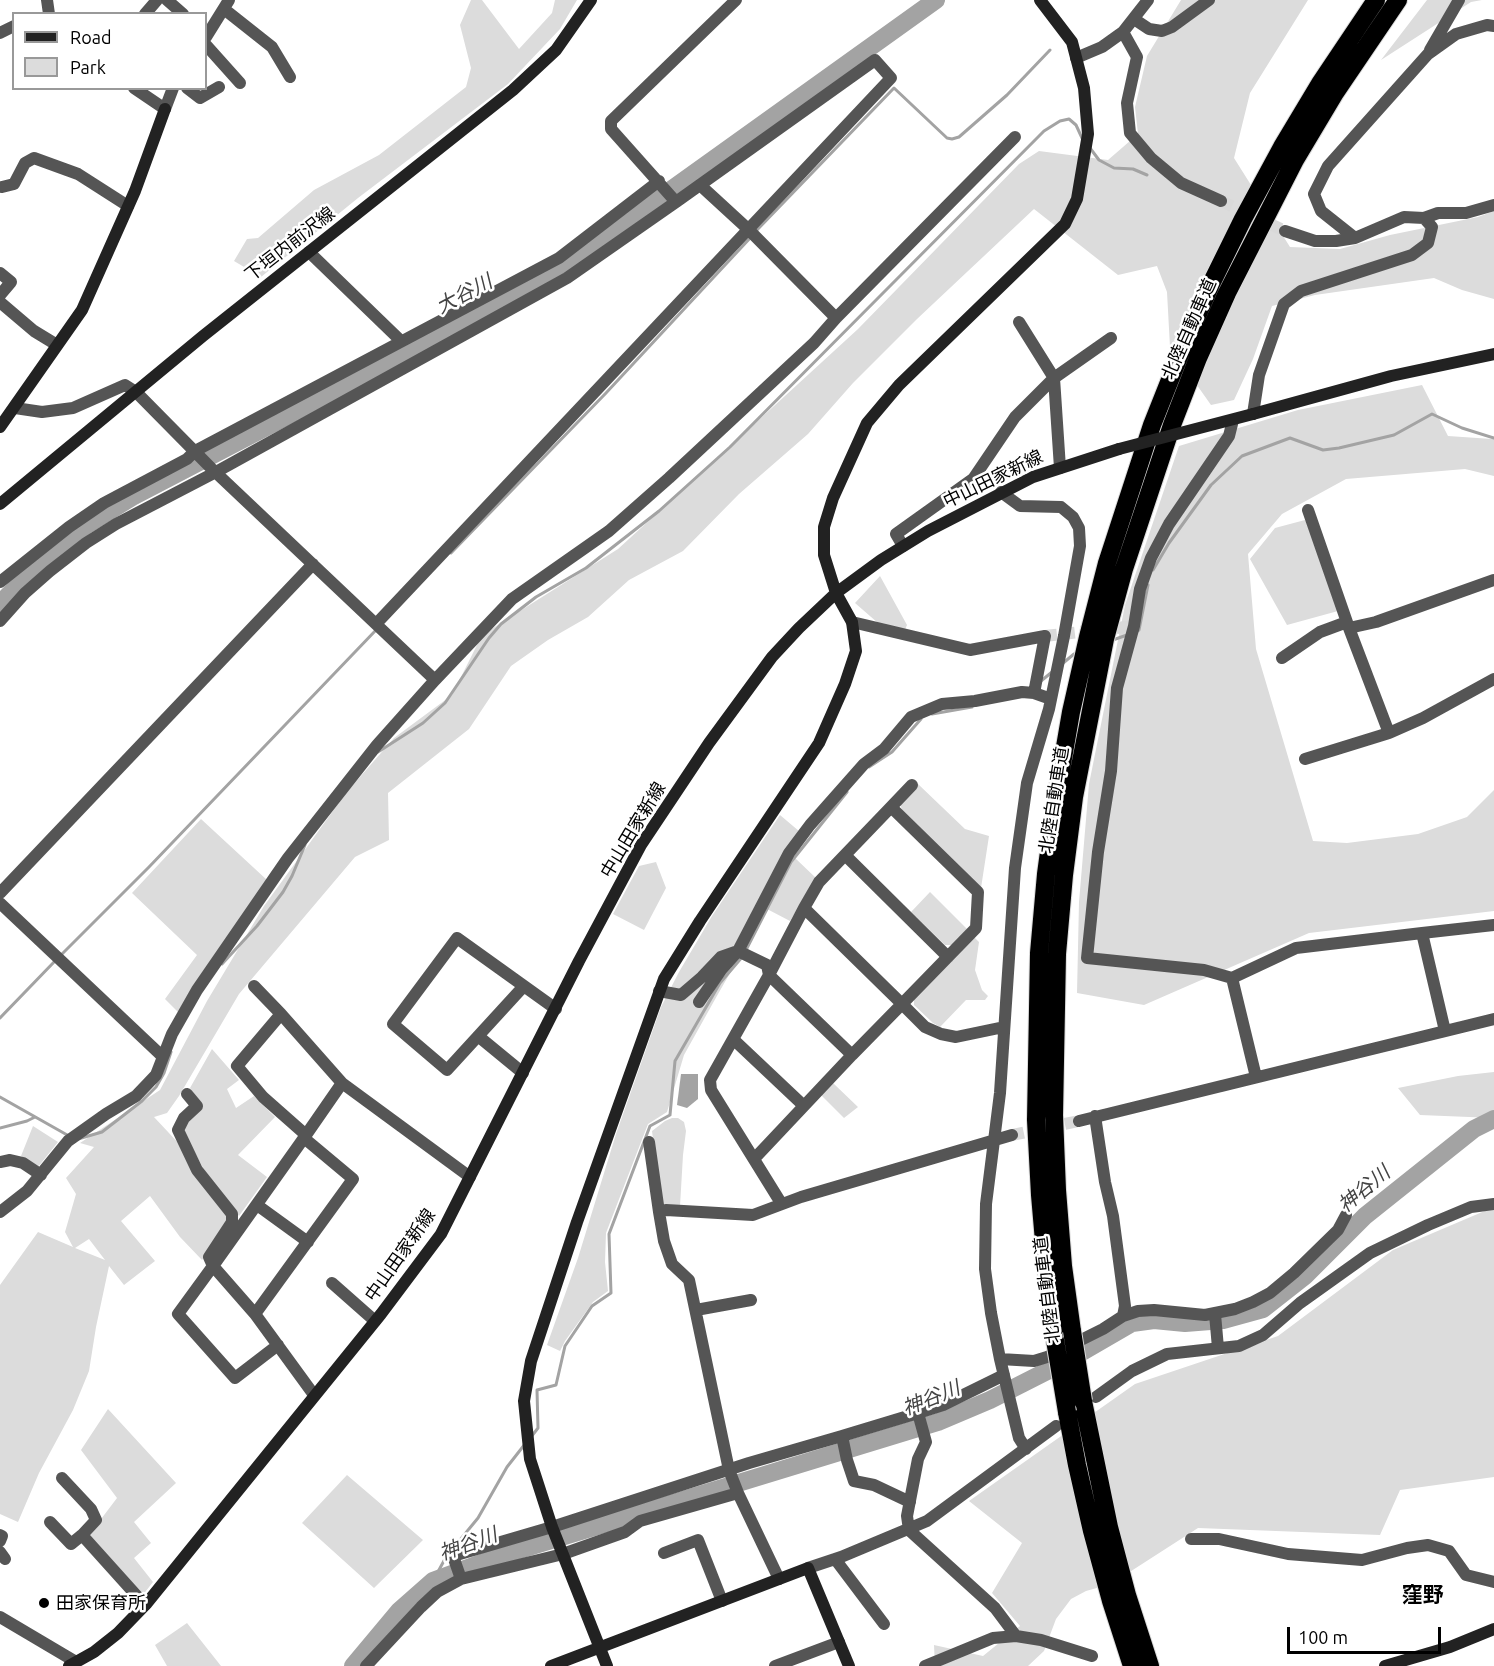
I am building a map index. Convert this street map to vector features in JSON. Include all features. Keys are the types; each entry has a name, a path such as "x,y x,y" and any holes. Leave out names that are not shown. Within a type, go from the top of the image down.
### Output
{"highway":[{"name":"北陸自動車道","path":"1132,1666 1111,1601 1062,1419 1047,1276 1036,1120 1039,953 1046,874 1071,712 1088,637 1107,563 1152,425 1211,284 1243,219 1321,82 1376,0"},
{"name":"北陸自動車道","path":"1150,1666 1127,1595 1109,1527 1089,1399 1072,1331 1063,1266 1054,1114 1057,954 1074,797 1105,639 1124,569 1168,435 1198,358 1260,226 1295,160 1335,93 1398,0"}],"main road":[{"name":"下垣内前沢線","path":"0,504 135,392 520,84 556,50 591,0"},
{"path":"607,1666 552,1527 530,1459 524,1401 531,1361 577,1222 664,979 819,743 845,684 856,651 852,621 836,593 824,555 824,527 833,498 867,423 899,385 1065,224 1077,199 1089,134 1084,88 1072,42 1041,0"},
{"path":"0,427 82,310 128,206 165,109"},
{"name":"中山田家新線","path":"73,1664 94,1652 118,1633 145,1605 375,1321 441,1234 641,845 709,743 772,657 836,593 903,546 1033,477 1119,449 1391,376 1494,354"},
{"path":"551,1666 808,1568 839,1642 852,1665"},
{"path":"1385,1666 1399,1664 1450,1647 1494,1629"}],"street":[{"path":"147,12 157,0"},
{"path":"167,0 181,12"},
{"path":"676,202 610,129 611,121 736,0"},
{"path":"1076,58 1102,47 1123,32 1148,0"},
{"path":"1134,19 1149,29 1162,31 1172,27 1209,0"},
{"path":"1355,238 1321,211 1314,194 1328,166 1428,54 1459,0"},
{"path":"207,35 227,4 272,47 290,77"},
{"path":"1428,54 1456,34 1487,25 1494,26"},
{"path":"1123,32 1137,57 1127,103 1130,133 1151,158 1181,183 1221,201"},
{"path":"207,38 240,83"},
{"path":"0,621 34,586 86,543 214,470 567,278 875,60 891,78 376,624"},
{"path":"190,90 200,98 219,87"},
{"path":"137,90 165,109 171,90"},
{"path":"0,1212 27,1191 68,1141 136,1096 156,1075 172,1034 197,990 288,858 377,745 435,680 512,599 609,531 813,344 1016,137"},
{"path":"1,185 14,184 25,163 34,158 78,174 128,206"},
{"path":"0,582 69,527 113,498 559,258 659,181"},
{"path":"700,185 749,230 836,318"},
{"path":"1285,231 1315,241 1336,241 1355,238 1404,217 1424,218 1438,213 1466,213 1494,205"},
{"path":"1253,414 1259,375 1284,304 1300,291 1412,255 1428,243 1432,227 1424,218"},
{"path":"309,252 401,341"},
{"path":"0,273 10,282 0,295"},
{"path":"0,302 34,331 57,345"},
{"path":"1019,322 1054,378 1060,468"},
{"path":"903,546 896,534 972,479 1015,417 1054,378 1111,338"},
{"path":"15,408 42,412 73,408 125,385 135,392 435,680"},
{"path":"1233,420 1228,436 1169,524 1151,558 1140,589 1134,626 1117,688 1111,771 1098,852 1087,958 1204,970 1232,978 1296,948 1494,925"},
{"path":"1001,492 1020,506 1061,507 1073,517 1079,528 1080,546 1051,699 1027,783 1015,868 995,1139 986,1204 985,1269 1004,1377 1019,1438 1026,1449"},
{"path":"1308,510 1389,733"},
{"path":"0,893 313,564"},
{"path":"1282,658 1320,632 1348,625 1376,622 1494,580"},
{"path":"852,621 872,628 970,650 1045,636 1034,693"},
{"path":"1305,759 1389,733 1423,718 1494,679"},
{"path":"699,1002 721,970 738,951 789,853 810,825 864,764 884,749 911,717 942,704 975,701 1022,692 1034,693 1051,699"},
{"path":"781,1203 711,1090 710,1080 819,882 912,785"},
{"path":"754,1159 976,928 978,892 891,807"},
{"path":"845,855 948,957"},
{"path":"804,908 925,1027 956,1037 1004,1027"},
{"path":"3,910 163,1057"},
{"path":"1422,933 1445,1031"},
{"path":"523,987 447,1070 393,1024 457,938 556,1009"},
{"path":"659,991 681,995 722,957 738,951 767,965 769,975 852,1055"},
{"path":"1232,978 1256,1077"},
{"path":"254,986 342,1083 470,1177"},
{"path":"255,1314 353,1179 263,1097 237,1066 281,1014"},
{"path":"1079,1121 1494,1019"},
{"path":"478,1036 523,1073"},
{"path":"733,1039 804,1106"},
{"path":"278,1345 235,1378 178,1314 342,1083"},
{"path":"188,1094 197,1106 184,1118 177,1130 197,1170 232,1214 232,1222 209,1257 213,1266 255,1314 314,1395"},
{"path":"1095,1116 1105,1182 1113,1216 1125,1306 1123,1316"},
{"path":"659,1212 666,1210 753,1215 781,1203 1012,1135"},
{"path":"649,1142 664,1241 672,1264 689,1280 729,1470 779,1579"},
{"path":"0,1162 10,1160 23,1163 41,1175"},
{"path":"1089,1399 1131,1371 1167,1354 1239,1346 1263,1335 1300,1303 1370,1253 1472,1207 1494,1204"},
{"path":"256,1205 308,1242"},
{"path":"1000,1359 1034,1361 1047,1357 1103,1329 1123,1316 1138,1311 1154,1310 1205,1315 1253,1302 1270,1293 1294,1273 1338,1230 1346,1215"},
{"path":"332,1283 375,1321"},
{"path":"696,1310 751,1300"},
{"path":"1215,1314 1218,1348"},
{"path":"461,1579 453,1556 729,1470 919,1414 1004,1377"},
{"path":"919,1414 926,1442 918,1459 907,1516 909,1530 995,1608 1016,1636"},
{"path":"808,1568 909,1530 942,1511 1026,1449 1062,1419"},
{"path":"842,1436 854,1481 874,1485 910,1502"},
{"path":"50,1521 71,1544 96,1520 92,1509 62,1478"},
{"path":"366,1666 421,1606 437,1592 461,1579 562,1552 625,1532 640,1521 738,1493"},
{"path":"0,1535 2,1536 0,1541"},
{"path":"81,1535 145,1605"},
{"path":"1191,1539 1219,1539 1288,1554 1362,1560 1428,1545 1449,1551 1466,1575 1494,1582"},
{"path":"664,1553 698,1540 722,1600"},
{"path":"835,1559 884,1624"},
{"path":"0,1617 73,1664"},
{"path":"925,1666 993,1638 1016,1636 1041,1640 1092,1656"},
{"path":"775,1666 839,1642"}],"green space":[{"path":"471,0 482,0 519,49 552,13 555,0 577,0 560,29 508,84 358,198 261,277 234,261 247,239 258,238 314,190 379,155 466,87 471,68 460,25"},
{"path":"1181,0 1308,0 1250,93 1234,158 1290,247 1340,249 1390,235 1478,217 1494,211 1494,299 1462,290 1434,278 1315,295 1272,306 1253,359 1234,400 1211,405 1170,347 1167,292 1157,266 1118,275 1034,209 917,319 853,383 808,434 739,494 683,551 629,580 588,617 548,640 511,666 469,729 388,793 389,840 355,857 239,994 179,1096 167,1113 154,1117 183,1148 227,1214 228,1221 202,1260 180,1237 150,1196 121,1221 155,1261 124,1285 109,1266 89,1371 73,1410 39,1473 18,1522 0,1514 0,1285 38,1232 73,1247 65,1232 76,1194 66,1178 94,1147 80,1143 160,1090 207,1001 264,906 346,793 394,738 452,695 482,635 618,549 858,329 1019,164 1039,151 1108,160 1138,134 1135,107 1147,56","holes":["89,1239 105,1260 75,1248"]},
{"path":"1427,0 1482,0 1471,2 1381,60"},
{"path":"1422,385 1448,436 1492,439 1494,436 1494,476 1465,469 1346,479 1282,514 1248,554 1256,649 1313,841 1347,843 1418,834 1467,817 1494,790 1494,911 1309,933 1144,1005 1077,993 1079,902 1089,784 1125,605 1179,446 1298,410"},
{"path":"1305,520 1309,525 1338,611 1287,625 1250,559 1275,528"},
{"path":"880,576 907,625 904,632 878,623 855,603"},
{"path":"918,784 965,829 989,836 981,888 902,811 900,802"},
{"path":"780,815 806,837 795,858 816,878 790,921 767,909 684,1055 667,1112 648,1124 606,1233 605,1262 608,1291 593,1302 560,1351 547,1345 578,1258 616,1134 661,1007 712,916"},
{"path":"201,819 267,880 179,1013 165,999 197,955 132,893"},
{"path":"656,862 666,888 644,930 613,914 639,866"},
{"path":"930,892 967,929 952,945 945,945 911,912"},
{"path":"974,937 979,942 975,970 982,990 988,996 985,1000 966,1000 940,1027 914,1005 914,998"},
{"path":"212,1049 239,1080 227,1089 236,1108 254,1096 275,1117 238,1155 267,1177 239,1216 204,1170 182,1128 202,1106 190,1088"},
{"path":"1494,1072 1494,1118 1420,1115 1398,1088 1458,1076"},
{"path":"833,1083 858,1107 844,1118 821,1095"},
{"path":"672,1118 678,1118 684,1122 686,1131 680,1206 661,1205 652,1131"},
{"path":"33,1126 58,1142 38,1167 21,1156"},
{"path":"1494,1207 1494,1477 1400,1490 1380,1535 1198,1528 1111,1584 1086,1591 1071,1599 1056,1619 1044,1651 1028,1666 935,1666 934,1645 983,1656 1020,1626 992,1593 1022,1543 969,1501 1135,1384 1278,1336 1393,1250"},
{"path":"108,1409 176,1483 134,1522 151,1543 134,1558 153,1582 142,1596 89,1535 117,1498 81,1450"},
{"path":"347,1475 423,1540 374,1588 302,1523"},
{"path":"187,1623 221,1666 167,1666 155,1645"}],"shaded area":[{"path":"681,1074 698,1074 698,1099 687,1108 677,1105"}],"waterway":[{"name":"大谷川","path":"0,604 37,566 85,526 132,497 293,413 538,280 601,240 936,0"},
{"path":"756,231 894,88 947,138 952,139 959,137 1007,95 1050,50"},
{"path":"378,752 423,723 445,703 501,624 536,597 586,568 659,511 730,447 1044,131 1060,121 1069,119 1076,125 1082,138"},
{"path":"1090,148 1099,160 1114,168 1133,169 1147,175"},
{"path":"451,553 606,393 752,236"},
{"path":"1153,570 1169,543 1211,485 1242,456 1290,438 1323,450 1339,448 1394,435 1432,414 1462,428 1494,438"},
{"path":"1136,632 1139,630 1148,585"},
{"path":"60,956 149,867 377,629"},
{"path":"1110,641 1127,635"},
{"path":"1062,664 1074,654 1079,653"},
{"path":"1041,681 1052,672"},
{"path":"932,714 972,707"},
{"path":"869,767 892,752 921,719"},
{"path":"746,950 791,862 847,792"},
{"path":"222,964 257,926 283,892 305,845"},
{"path":"531,1437 538,1428 537,1390 556,1385 565,1346 592,1306 611,1293 609,1234 650,1126 670,1115 675,1061 720,983 743,956"},
{"path":"0,1018 55,961"},
{"path":"78,1139 102,1132 142,1101 156,1087 164,1073 171,1052"},
{"path":"0,1097 69,1136"},
{"path":"0,1128 35,1117"},
{"name":"神谷川","path":"353,1666 399,1611 433,1581 506,1554 938,1422 990,1400 1063,1363 1132,1323 1154,1320 1185,1323 1223,1320 1263,1309 1305,1276 1365,1216 1474,1129 1494,1119"},
{"path":"433,1581 446,1557 478,1518 507,1467 525,1444"}],"tunnel":[{"path":"1221,201 1285,231"},
{"path":"1045,636 1134,626"},
{"path":"1012,1135 1079,1121"}],"place":[{"name":"田家保育所","path":"44,1603"}],"district":[{"name":"窪野","path":"1423,1595"}]}
